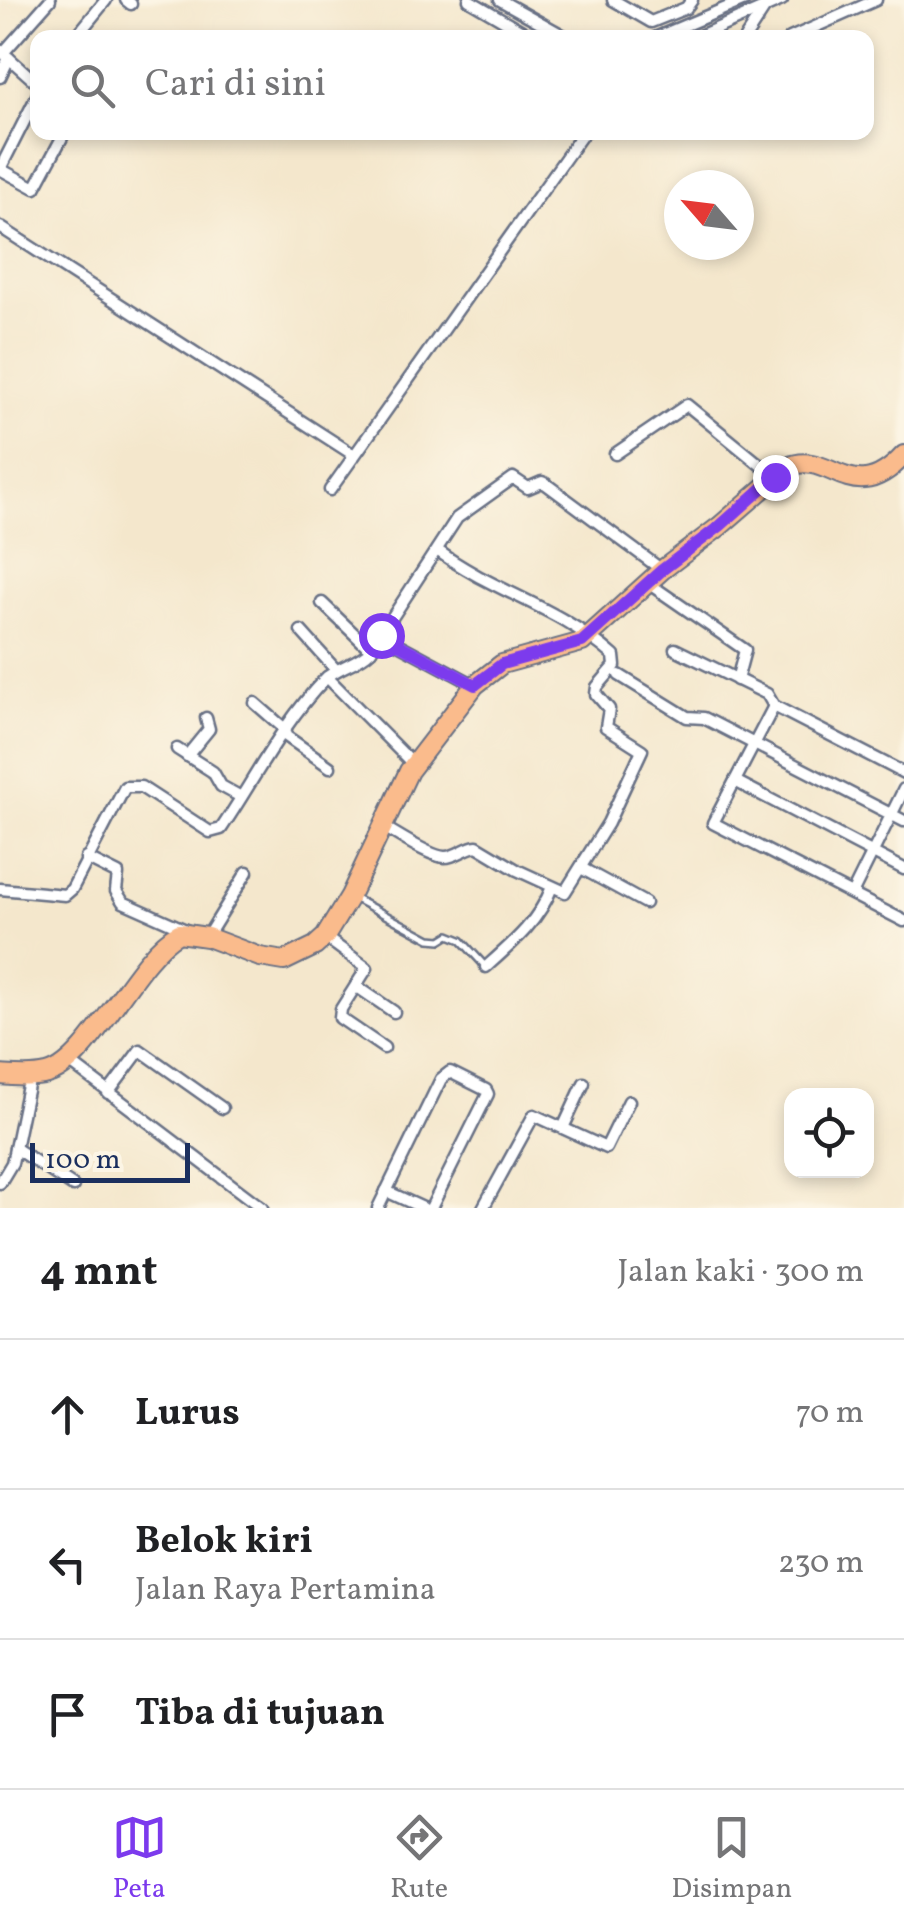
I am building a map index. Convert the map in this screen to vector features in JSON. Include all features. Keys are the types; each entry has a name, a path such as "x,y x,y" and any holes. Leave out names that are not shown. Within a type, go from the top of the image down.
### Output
{"main road":[{"path":"0,1076 53,1072 68,1061 156,950 179,933 199,935 260,957 284,961 315,946 325,937 350,896 414,764 475,685 502,664 572,647 798,462 844,477 870,479 883,475 904,455"}],"street":[{"path":"0,77 4,54 50,0"},
{"path":"82,30 106,0"},
{"path":"469,0 520,30"},
{"path":"500,0 554,30"},
{"path":"620,2 651,22 686,8 692,0"},
{"path":"674,30 745,0"},
{"path":"711,30 782,0"},
{"path":"808,30 876,0"},
{"path":"751,30 768,4"},
{"path":"4,54 30,77"},
{"path":"30,110 0,169 35,188 61,140"},
{"path":"330,490 578,140"},
{"path":"0,227 354,455"},
{"path":"615,454 687,406 775,477"},
{"path":"0,889 64,895 72,890 126,788 140,788 210,832 221,829 285,732 332,673 371,650 457,518 513,478 528,488 546,484 745,650 737,680"},
{"path":"382,826 440,856 452,856 477,846 552,888 567,891 608,822 642,750 606,727 609,708 596,690 615,666 616,658 567,619 437,550"},
{"path":"322,603 371,650"},
{"path":"302,632 332,673 414,764"},
{"path":"381,635 475,685"},
{"path":"675,650 766,694 774,706 904,773"},
{"path":"619,676 688,717 704,718 904,822"},
{"path":"255,703 330,766"},
{"path":"774,706 713,823 904,921"},
{"path":"206,718 209,729 182,752 215,774 221,786 242,797"},
{"path":"734,781 904,869"},
{"path":"852,894 904,789"},
{"path":"86,858 118,874 116,891 123,902 199,935 246,872"},
{"path":"581,868 645,903"},
{"path":"486,966 522,936 552,888"},
{"path":"325,937 367,968 340,1018 384,1048"},
{"path":"356,986 394,1012"},
{"path":"108,1093 140,1050 222,1108"},
{"path":"68,1061 262,1208"},
{"path":"378,1208 441,1079 450,1072 488,1094 431,1208"},
{"path":"0,1183 12,1163 30,1076"},
{"path":"563,1128 584,1083"},
{"path":"482,1208 534,1114 606,1148 629,1101"},
{"path":"14,1148 73,1186"},
{"path":"386,1191 423,1208"}],"lane":[{"path":"350,896 430,939 441,940 449,935 461,940 486,966"}],"route":[{"path":"381,635 475,685 502,664 572,647 775,477"}]}
